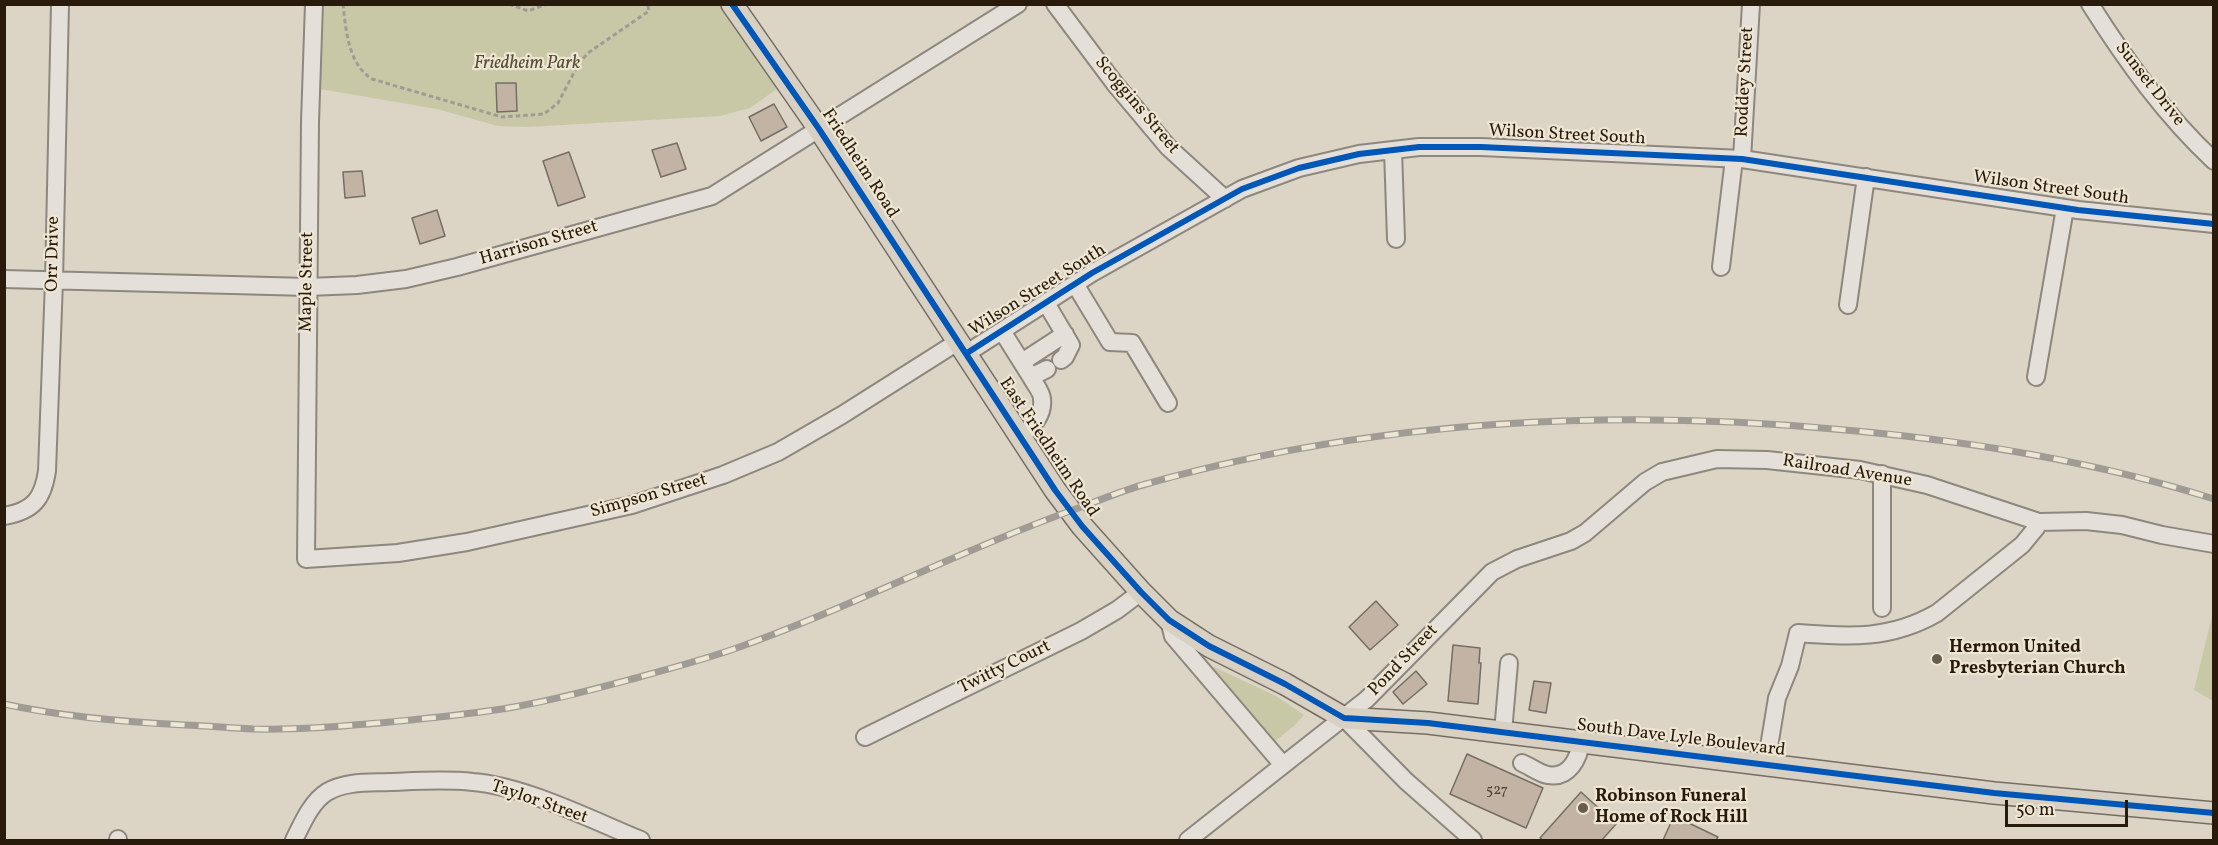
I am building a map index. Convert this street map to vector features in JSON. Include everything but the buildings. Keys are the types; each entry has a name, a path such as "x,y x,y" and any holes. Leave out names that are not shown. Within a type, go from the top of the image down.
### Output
{"main road":[{"name":"Friedheim Road","path":"732,4 819,129 963,347"},
{"name":"East Friedheim Road","path":"963,347 1055,490 1082,526 1169,620"},
{"name":"South Dave Lyle Boulevard","path":"1169,620 1209,646 1285,684 1344,718 1428,723 1994,794 2214,813"}],"street":[{"name":"Orr Drive","path":"4,516 21,512 37,501 44,490 47,471 60,4"},
{"name":"Maple Street","path":"306,559 308,287 314,4"},
{"name":"Harrison Street","path":"4,279 308,287 357,285 406,279 699,201 739,180 1018,4"},
{"name":"Scoggins Street","path":"1055,4 1114,84 1168,147 1225,199"},
{"name":"Roddey Street","path":"1721,267 1738,159 1750,4"},
{"name":"Sunset Drive","path":"2090,4 2155,99 2214,161"},
{"name":"Wilson Street South","path":"963,347 1002,331 1075,284 1242,189 1299,168 1359,154 1419,147 1481,147 1738,159 2065,208 2214,224"},
{"path":"1393,150 1396,239"},
{"path":"1848,305 1866,177"},
{"path":"2036,377 2065,208"},
{"path":"1075,284 1110,342 1132,343 1168,403"},
{"path":"1031,377 1065,357 1071,345 1046,303"},
{"path":"1002,331 1042,399 1038,420 1020,436"},
{"path":"1022,362 1065,334"},
{"name":"Simpson Street","path":"306,559 398,553 467,542 632,505 713,478 778,452 963,347"},
{"name":"Railroad Avenue","path":"1535,553 1571,541 1585,533 1645,482 1662,472 1717,459 1742,458 1882,474 1927,485 2039,522 2086,521 2122,525 2214,544"},
{"path":"1882,474 1882,608"},
{"path":"1766,765 1777,698 1790,666 1798,633 1866,636 1883,634 1923,621 1937,613 1971,583 2022,545 2039,522"},
{"name":"Pond Street","path":"1188,840 1380,688 1447,616 1492,572 1535,553"},
{"name":"Twitty Court","path":"865,736 1081,631 1112,614 1141,592"},
{"name":"East Friedheim Road","path":"1169,620 1173,636 1282,765"},
{"path":"1503,732 1509,663"},
{"path":"1344,718 1406,781 1473,840"},
{"path":"1522,763 1548,776 1559,773 1576,762 1580,755 1581,742"},
{"name":"Taylor Street","path":"294,840 303,821 326,792 351,784 474,782 540,799 641,840"}],"path":[{"path":"342,4 347,42 364,74 372,79 502,117 544,114 558,103 579,63 588,53 649,11 649,5"},
{"path":"509,4 528,11 547,4"}],"green space":[{"name":"Friedheim Park","path":"322,4 720,5 778,88 750,108 720,116 528,127 498,126 437,109 320,89"},
{"path":"2213,612 2213,701 2194,690"},
{"path":"1214,667 1276,696 1304,715 1273,743 1211,668"}],"railway":[{"path":"4,704 72,716 245,729 390,722 468,714 529,704 636,678 734,649 778,633 1037,523 1146,484 1232,462 1318,445 1405,433 1493,425 1669,420 1757,423 1845,430 1939,440 2031,454 2123,474 2214,499"}],"cycle path":[{"path":"732,4 819,129 1055,490 1082,526 1141,592 1169,620 1209,646 1285,684 1344,718 1428,723 1994,793 2214,813"},
{"path":"967,353 1092,273 1242,189 1299,168 1359,154 1419,147 1481,147 1742,159 2078,210 2214,224"}],"place":[{"name":"Hermon United Presbyterian Church","path":"1937,659"},
{"name":"Robinson Funeral Home of Rock Hill","path":"1583,808"}]}
